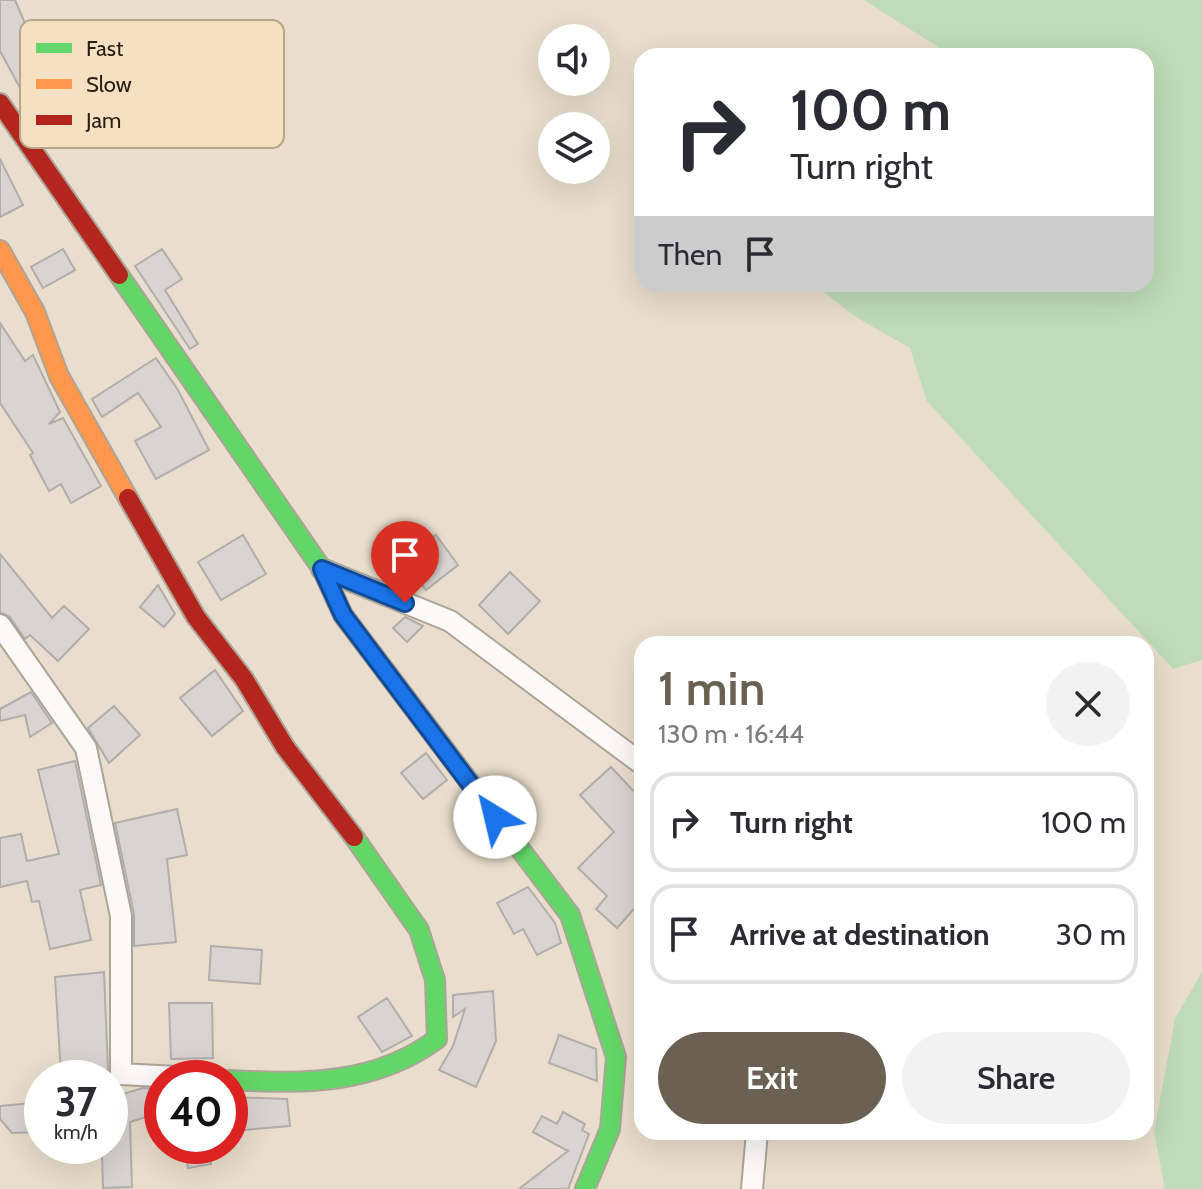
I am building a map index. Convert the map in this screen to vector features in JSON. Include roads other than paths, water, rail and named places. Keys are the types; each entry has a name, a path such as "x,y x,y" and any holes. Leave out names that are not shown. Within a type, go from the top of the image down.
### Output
{"street":[{"path":"0,103 20,132"},
{"path":"31,148 322,569 343,615 570,915 616,1057 610,1129 585,1189"},
{"path":"0,250 35,312 59,376 196,617 244,679 285,747 331,804 419,930 435,980 437,1039 419,1055 383,1071 322,1080 248,1080"},
{"path":"322,569 450,621 634,758"},
{"path":"0,625 86,748 121,916 121,1074 144,1075"},
{"path":"752,1189 756,1140"}]}
